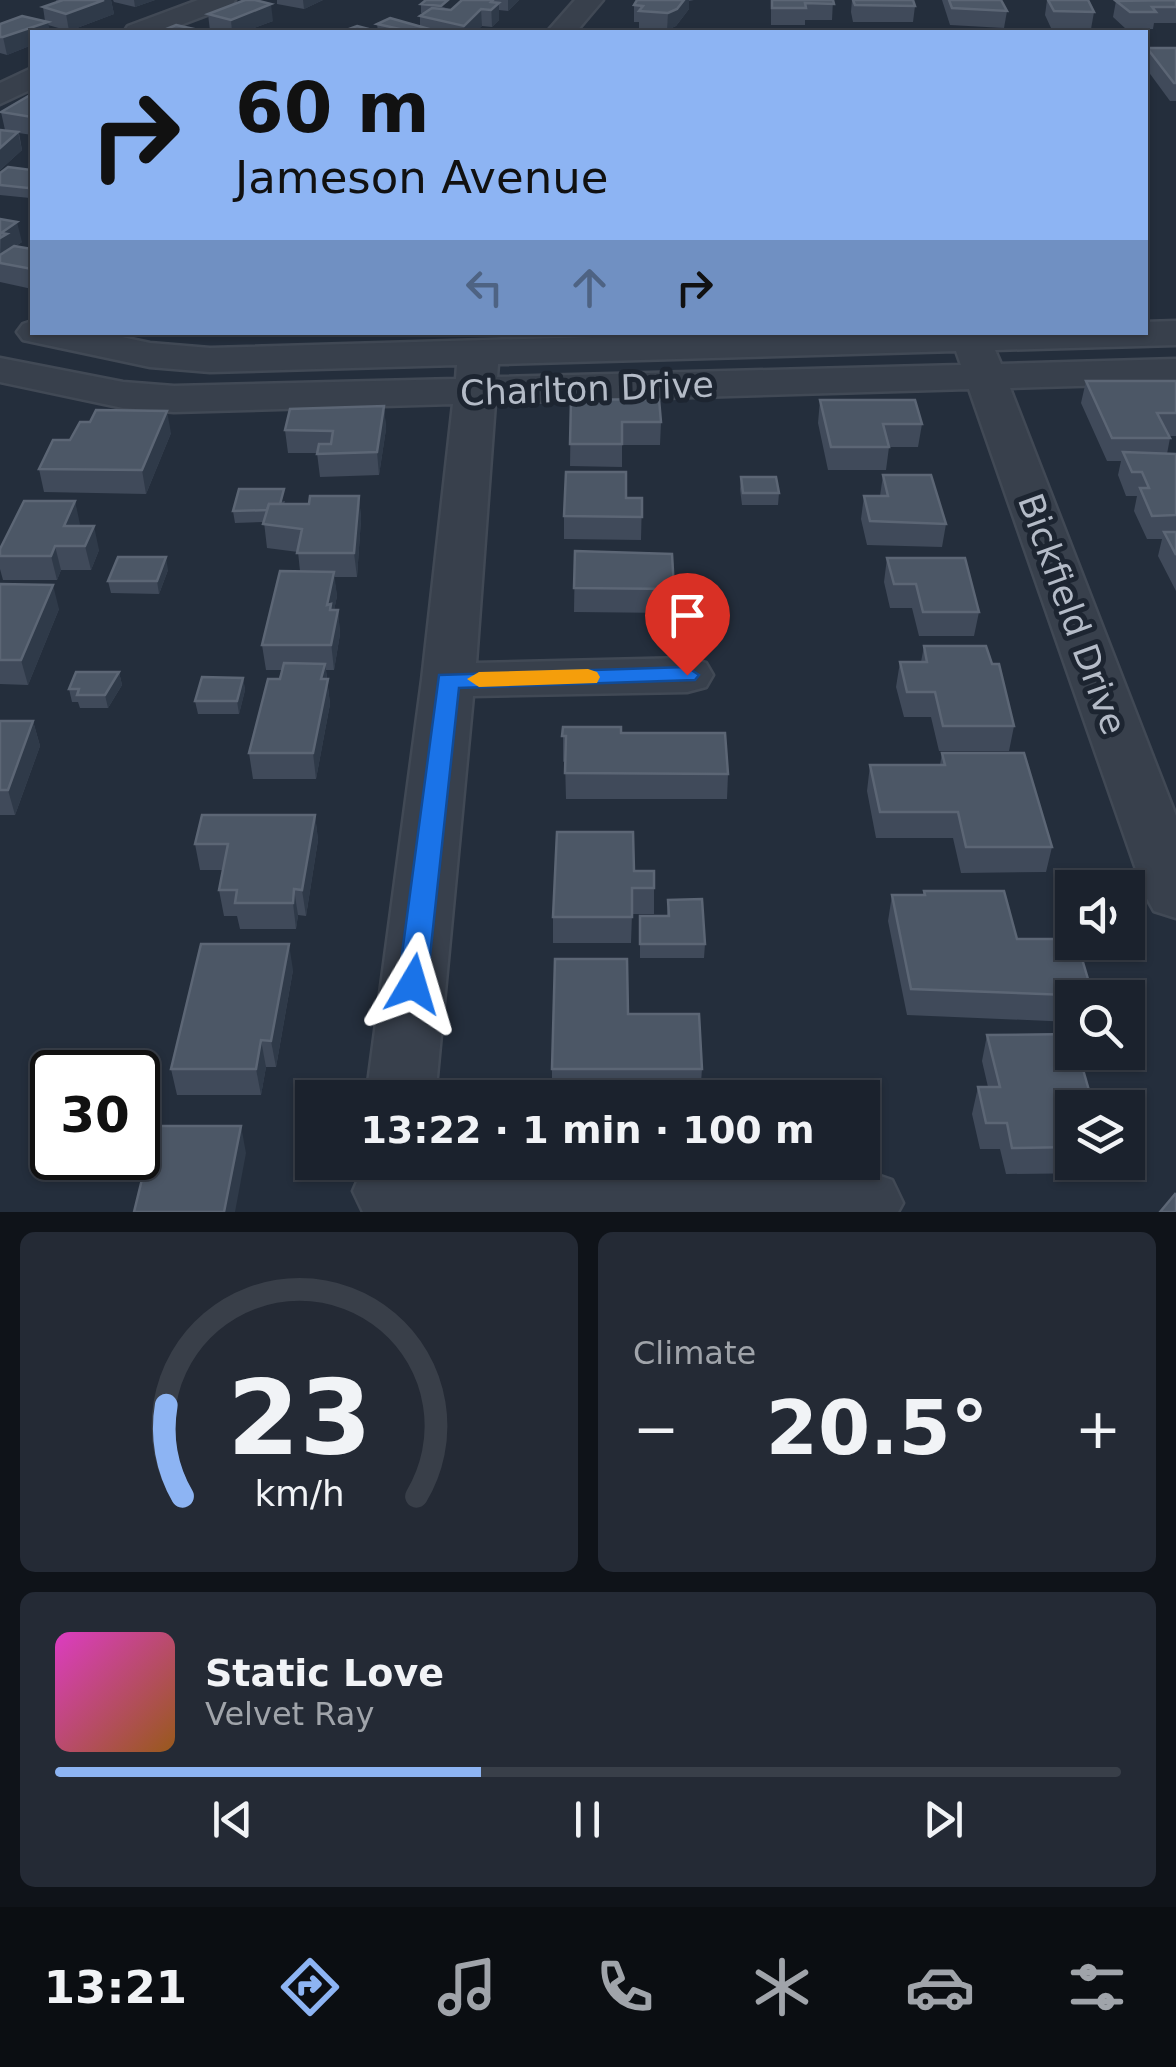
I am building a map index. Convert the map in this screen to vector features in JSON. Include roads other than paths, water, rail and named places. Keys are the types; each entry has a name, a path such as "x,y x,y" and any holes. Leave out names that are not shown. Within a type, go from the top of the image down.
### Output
{"street":[{"path":"143,30 222,0"},
{"path":"563,30 590,0"},
{"path":"0,95 30,78"},
{"name":"Charlton Drive","path":"0,325 30,330"},
{"name":"Charlton Drive","path":"6,382 160,399 478,373 975,349 1176,333"},
{"path":"6,382 53,335"},
{"name":"Charlton Drive","path":"59,335 190,360 478,373"},
{"name":"Charlton Drive","path":"975,349 1176,371"},
{"name":"Bickfield Drive","path":"975,349 1176,895"},
{"path":"402,1080 478,373"},
{"path":"448,680 687,675"},
{"path":"390,1188 866,1202"}]}
